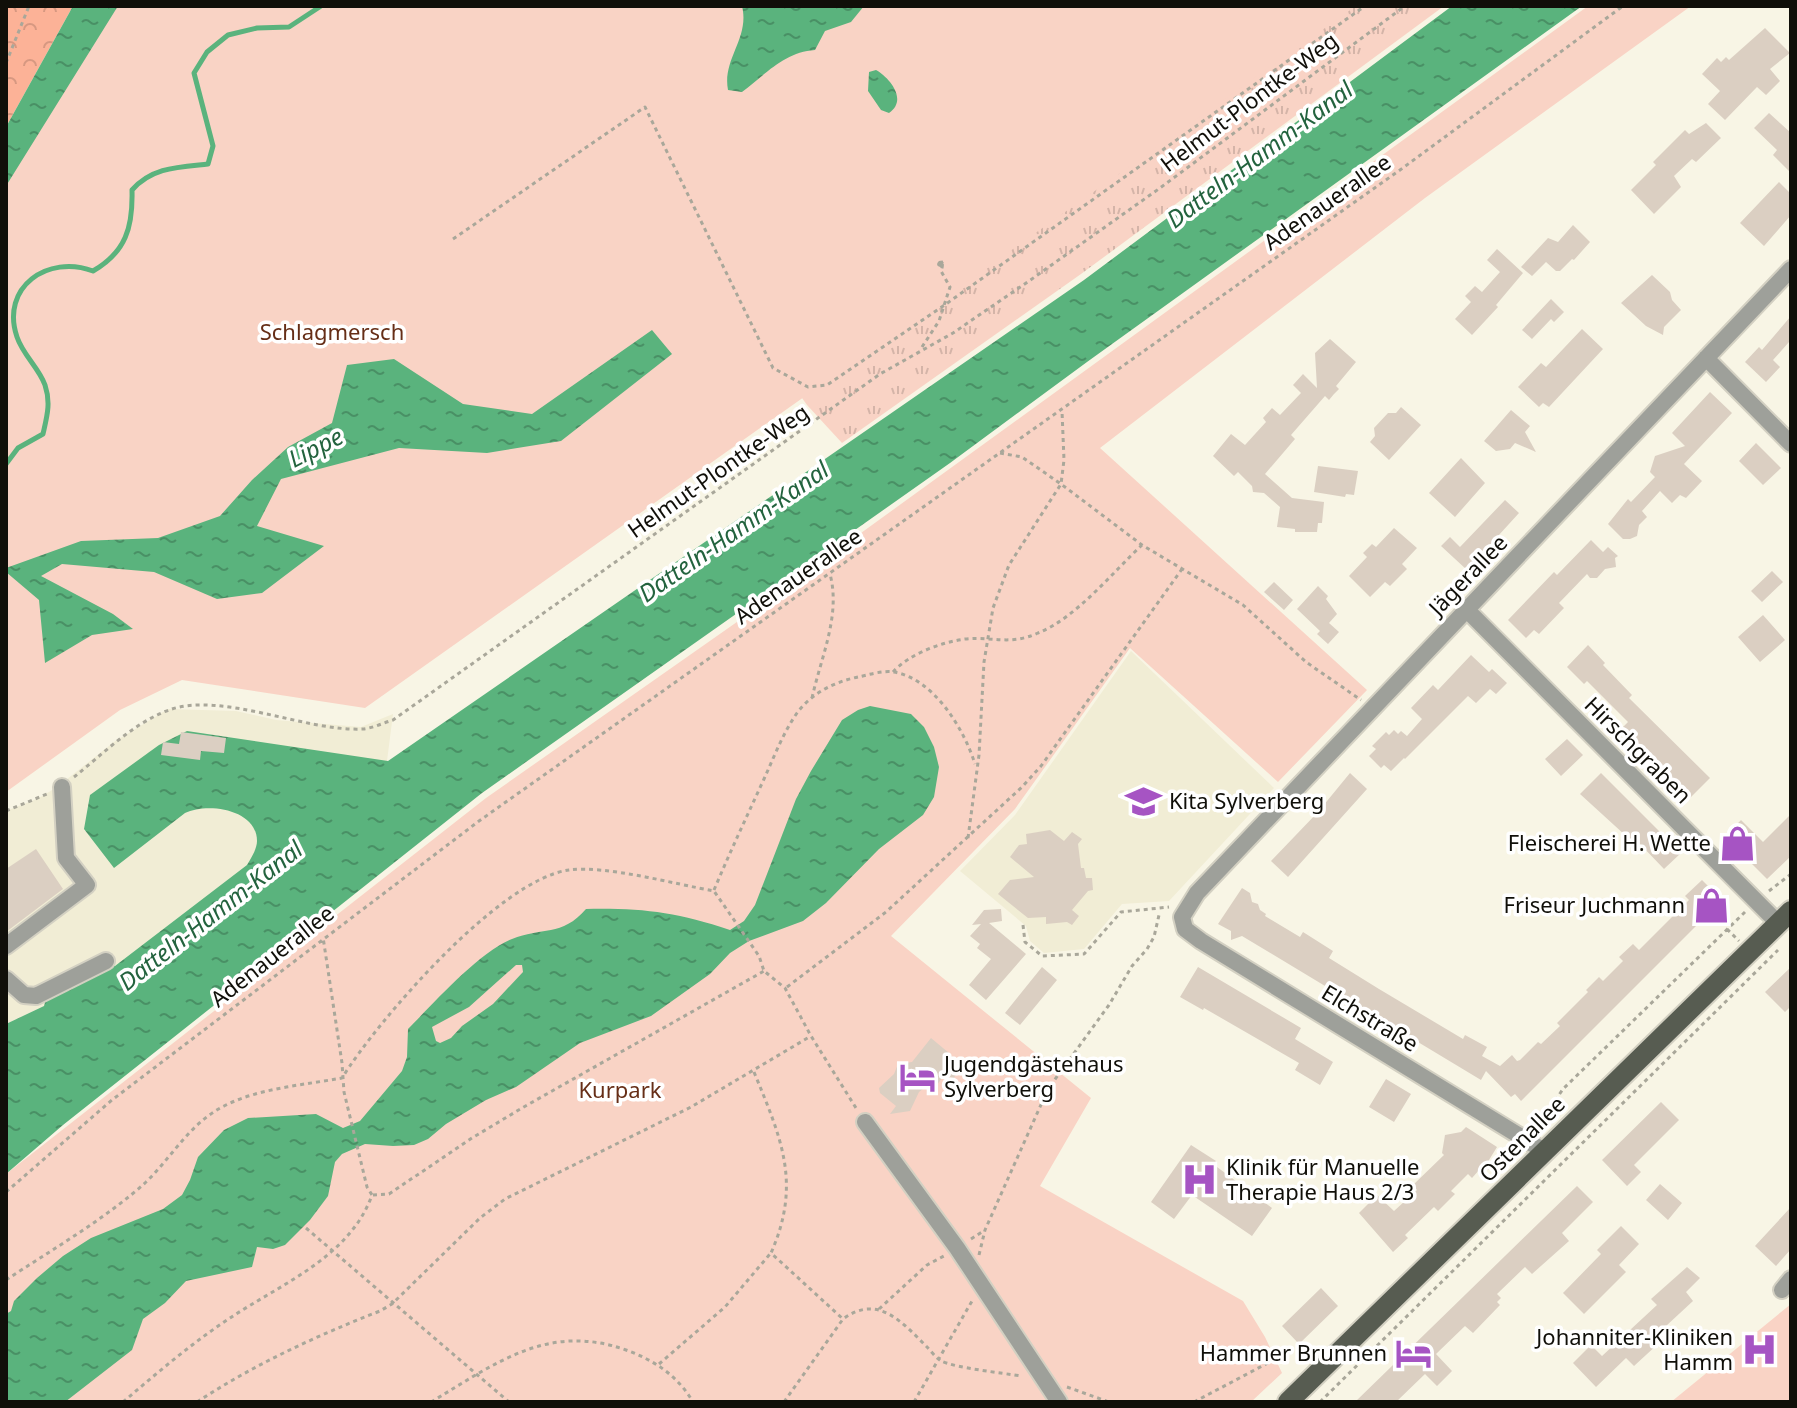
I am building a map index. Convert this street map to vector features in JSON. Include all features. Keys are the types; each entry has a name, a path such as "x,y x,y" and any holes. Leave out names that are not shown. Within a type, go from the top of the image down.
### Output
{"main road":[{"name":"Ostenallee","path":"1288,1402 1544,1151 1784,925"}],"street":[{"name":"Jägerallee","path":"1185,911 1466,609 1791,269"},
{"path":"1706,358 1791,444"},
{"name":"Hirschgraben","path":"1466,609 1784,925"},
{"path":"6,946 87,885 66,858 62,787"},
{"name":"Elchstraße","path":"1185,911 1185,929 1201,941 1544,1151"},
{"path":"6,979 24,995 36,996 106,961"},
{"path":"865,1122 957,1248 1059,1402"}],"path":[{"path":"6,63 29,6"},
{"path":"453,239 645,107 776,372 808,387 827,385 1365,6"},
{"name":"Helmut-Plontke-Weg","path":"6,811 62,787 140,724 172,709 193,706 231,708 366,729 393,720 880,374 953,333 1055,263 1405,6"},
{"name":"Adenauerallee","path":"6,1192 112,1100 479,821 1413,160 1623,6"},
{"path":"920,350 946,304 950,287 941,271 941,263"},
{"path":"968,838 987,639 993,608 1009,565 1061,484 1064,460 1062,409"},
{"path":"1000,453 1022,457 1142,545 1243,605 1306,662 1358,698 1371,711"},
{"path":"893,672 899,665 941,645 966,639 1007,642 1027,638 1055,624 1142,545"},
{"path":"785,988 886,912 1041,766 1182,569"},
{"path":"812,698 834,606 830,574"},
{"path":"714,891 783,737 797,712 826,686 842,680 893,672 916,681 940,702 962,731 977,768"},
{"path":"6,1280 128,1198 187,1134 221,1107 248,1096 342,1078 361,1047 408,991 481,922 542,878 567,870 598,870 714,891 759,956 764,971 785,988 865,1122"},
{"path":"1023,925 1025,942 1042,956 1084,954 1121,912 1185,911"},
{"path":"914,1402 971,1306 985,1230 1048,1089 1109,1005 1132,966 1147,949 1154,937 1159,915"},
{"path":"1320,1402 1775,955 1784,925"},
{"path":"323,937 342,1078 359,1156 372,1195"},
{"path":"372,1195 389,1194 522,1108 764,971"},
{"path":"197,1402 286,1351 392,1304 480,1218 505,1199 691,1107 811,1036"},
{"path":"659,1364 725,1307 771,1253 780,1233 787,1205 783,1152 754,1072"},
{"path":"123,1402 217,1327 335,1250 367,1209 372,1195"},
{"path":"306,1228 509,1402"},
{"path":"879,1309 927,1265 957,1248"},
{"path":"771,1253 843,1319"},
{"path":"784,1402 843,1319 870,1308 879,1309 903,1323 940,1361"},
{"path":"431,1402 515,1354 560,1340 581,1339 607,1343 659,1364 693,1402"},
{"path":"1194,1402 1283,1355"}],"shaded area":[{"name":"Kita Sylverberg","path":"1131,651 1274,788 1169,901 1122,904 1084,949 1044,953 1030,941 1026,926 960,871 1015,815"},
{"path":"168,709 236,711 276,720 361,727 393,714 387,761 115,967 99,969 44,1006 6,1024 6,811 57,787 114,742"}],"green space":[{"path":"6,6 73,6 6,127"},
{"name":"Schlagmersch","path":"105,6 1356,6 365,708 182,680 120,710 6,792 6,172"},
{"path":"602,6 1444,6 1081,274 842,443 807,405 779,366"},
{"name":"Kurpark","path":"1588,6 1691,6 1425,198 1100,448 1367,690 1278,782 1130,648 1015,809 891,936 1091,1098 1040,1186 1243,1301 1282,1373 1251,1402 6,1402 6,1174 486,798 781,591"},
{"name":"Johanniter-Kliniken Hamm","path":"1791,1304 1791,1402 1671,1402"}],"water":[{"path":"73,6 118,6 6,186 6,127"},
{"path":"742,6 864,6 851,22 825,31 815,50 784,60 742,92 728,90 727,79 742,28"},
{"name":"Datteln-Hamm-Kanal","path":"1452,6 1582,6 950,463 482,793 63,1125 6,1174 6,1024 44,1006 46,999 100,969 115,966 247,865 257,844 255,830 240,815 217,809 194,810 185,813 114,868 84,829 90,795 159,745 187,731 388,761 1084,280"},
{"path":"876,70 887,78 897,96 897,102 889,113 881,110 868,91 869,72"},
{"name":"Lippe","path":"652,330 672,354 561,441 487,453 399,448 281,479 257,526 324,546 262,593 217,599 154,572 62,564 41,576 113,614 133,629 92,635 45,663 39,600 6,572 6,568 81,541 158,538 220,516 252,480 288,447 332,423 347,365 394,359 463,404 532,414"},
{"path":"870,706 911,714 924,727 939,767 934,797 923,815 879,849 826,903 803,921 749,941 730,953 710,974 651,1016 580,1043 516,1087 486,1100 446,1124 428,1139 414,1145 365,1144 342,1154 335,1162 328,1196 285,1245 273,1249 257,1247 252,1267 186,1281 165,1303 143,1319 132,1350 65,1402 6,1402 6,1314 11,1311 14,1301 37,1278 91,1238 163,1209 182,1195 198,1157 224,1130 248,1118 316,1114 343,1128 360,1121 402,1071 407,1057 408,1029 485,955 523,935 560,928 586,909 659,912 730,930 744,921 755,905 796,799 811,771 842,720","holes":["516,965 522,965 523,972 493,1004 462,1026 451,1038 440,1043 436,1041 432,1027 469,1007"]}],"building":[{"path":"1765,28 1790,53 1770,69 1780,81 1766,95 1757,87 1725,120 1708,104 1720,91 1702,74 1717,58 1721,62 1726,57 1729,60"},
{"path":"1769,113 1791,133 1791,173 1773,155 1777,150 1754,128"},
{"path":"1706,123 1721,138 1696,162 1692,159 1674,176 1681,187 1654,214 1631,190 1685,130 1689,134"},
{"path":"1779,182 1791,194 1791,215 1764,246 1740,223"},
{"path":"1573,225 1590,242 1574,260 1560,271 1546,262 1532,276 1521,267 1548,238 1558,242"},
{"path":"1497,249 1523,273 1472,335 1455,319 1471,302 1465,296 1475,286 1482,292 1500,272 1487,260"},
{"path":"1652,275 1670,292 1672,300 1681,310 1664,327 1663,335 1646,326 1621,303"},
{"path":"1551,299 1564,312 1554,322 1551,319 1532,339 1522,330"},
{"path":"1791,316 1791,344 1789,342 1773,360 1780,367 1766,382 1745,362 1759,347 1762,350"},
{"path":"1582,329 1603,349 1549,407 1543,403 1539,407 1518,387 1541,363 1546,367"},
{"path":"1330,339 1356,362 1336,386 1339,389 1329,400 1325,396 1291,435 1295,439 1265,474 1292,498 1324,502 1322,523 1318,523 1317,532 1295,532 1295,529 1277,527 1280,507 1264,493 1253,492 1252,486 1238,472 1234,476 1213,456 1231,434 1245,445 1266,422 1263,418 1272,408 1280,415 1301,393 1293,385 1303,374 1317,388 1315,353"},
{"path":"1710,392 1732,413 1684,464 1702,481 1686,498 1680,495 1672,503 1660,491 1642,511 1647,517 1639,525 1637,536 1623,539 1608,524 1628,499 1631,502 1655,477 1650,472 1655,456 1685,446 1672,433"},
{"path":"1401,407 1421,425 1389,460 1370,442 1375,436 1374,428 1388,413 1396,413"},
{"path":"1511,410 1530,426 1525,432 1536,452 1515,443 1510,449 1496,451 1484,441"},
{"path":"1756,443 1781,468 1763,485 1739,461"},
{"path":"1461,458 1485,483 1455,517 1429,493"},
{"path":"1318,466 1358,471 1354,495 1346,494 1345,497 1314,492"},
{"path":"1505,500 1519,513 1467,570 1441,546 1450,537 1460,547"},
{"path":"1394,528 1417,548 1402,564 1407,569 1390,586 1385,582 1370,597 1349,576 1367,557 1363,553 1372,544 1376,547"},
{"path":"1591,540 1603,552 1608,547 1618,556 1615,558 1616,567 1605,569 1597,578 1590,578 1587,574 1559,603 1564,608 1539,634 1534,630 1526,638 1508,620 1554,572 1557,575"},
{"path":"1772,571 1783,582 1762,602 1751,591"},
{"path":"1274,582 1293,600 1284,610 1264,592"},
{"path":"1318,586 1328,596 1326,599 1337,614 1329,623 1339,632 1328,644 1317,634 1320,631 1297,609"},
{"path":"1763,615 1785,640 1760,662 1738,637"},
{"path":"1588,645 1632,695 1629,698 1710,778 1690,798 1622,728 1628,722 1587,681 1584,684 1567,667"},
{"path":"1471,655 1507,683 1496,694 1490,689 1476,703 1468,696 1391,771 1384,765 1381,768 1369,756 1376,749 1372,746 1386,732 1389,735 1394,730 1398,734 1401,731 1407,736 1422,719 1411,708 1433,685 1438,690"},
{"path":"181,732 226,738 224,753 201,751 200,760 161,755 163,742 179,744"},
{"path":"1567,739 1583,755 1561,776 1545,759"},
{"path":"1350,773 1367,789 1288,877 1271,861"},
{"path":"1601,773 1681,853 1664,869 1640,844 1637,846 1580,794"},
{"path":"1791,814 1791,856 1767,879 1725,837 1741,820 1763,842"},
{"path":"1050,830 1064,841 1072,832 1082,839 1078,844 1081,868 1084,868 1086,878 1092,878 1093,890 1088,891 1072,910 1079,916 1072,925 1067,922 1046,924 1046,917 1028,918 998,894 1010,880 1034,877 1010,857 1019,845 1027,844 1026,834"},
{"path":"36,849 63,889 6,932 6,869"},
{"path":"1702,880 1722,900 1521,1101 1515,1094 1511,1097 1486,1071 1481,1080 1242,936 1231,940 1231,931 1218,924 1242,888 1250,893 1252,902 1258,904 1265,916 1300,937 1303,932 1333,951 1329,958 1463,1039 1465,1035 1487,1047 1482,1056 1500,1066 1512,1055 1517,1061 1520,1060 1538,1042 1541,1044 1560,1026 1557,1023 1588,992 1586,990 1599,977 1603,981 1623,961 1619,957 1633,944 1639,950 1689,900 1685,896"},
{"path":"1001,909 1002,921 989,923 1026,954 986,1000 969,985 991,959 977,948 980,944 970,936 981,924 972,925 984,910"},
{"path":"1042,967 1057,980 1020,1025 1005,1013"},
{"path":"1198,967 1301,1028 1295,1039 1333,1062 1320,1085 1295,1070 1299,1063 1180,997"},
{"path":"1791,967 1791,1006 1785,1012 1765,992"},
{"name":"Jugendgästehaus Sylverberg","path":"931,1038 961,1068 953,1079 945,1074 934,1089 928,1085 919,1092 910,1111 890,1114 896,1106 880,1093 879,1088 894,1074 898,1064 912,1062"},
{"path":"1386,1079 1411,1094 1394,1122 1369,1107"},
{"path":"1661,1102 1679,1120 1634,1165 1641,1172 1627,1186 1602,1160"},
{"path":"1466,1127 1497,1147 1489,1160 1490,1170 1480,1169 1472,1178 1468,1174 1451,1191 1455,1194 1438,1211 1434,1207 1405,1235 1408,1238 1393,1252 1359,1213 1377,1195 1394,1211 1417,1190 1413,1185 1444,1155 1445,1135 1461,1132"},
{"name":"Klinik für Manuelle Therapie Haus 2/3","path":"1191,1145 1216,1161 1213,1164 1272,1208 1252,1236 1192,1195 1174,1219 1151,1202"},
{"path":"1660,1184 1682,1203 1668,1220 1646,1200"},
{"path":"1577,1186 1593,1202 1562,1233 1569,1241 1532,1274 1525,1267 1497,1294 1501,1298 1497,1302 1500,1305 1473,1333 1465,1326 1436,1354 1452,1371 1437,1386 1425,1374 1396,1402 1355,1402"},
{"path":"1791,1207 1791,1249 1776,1266 1755,1246"},
{"path":"1621,1226 1639,1244 1619,1265 1626,1272 1584,1314 1563,1293 1601,1254 1597,1250"},
{"path":"1687,1267 1700,1278 1686,1292 1693,1301 1666,1326 1671,1332 1634,1366 1626,1358 1596,1387 1573,1363 1591,1345 1602,1356 1657,1305 1651,1299"},
{"path":"1321,1288 1338,1306 1299,1344 1282,1326"}],"waterway":[{"path":"6,464 18,448 43,434 48,410 45,385 17,337 15,303 22,290 45,271 60,267 93,271 104,264 125,237 131,216 132,190 140,182 157,172 208,164 213,146 194,73 207,52 228,35 257,28 289,27 321,6"}],"place":[{"name":"Kita Sylverberg","path":"1143,801"},
{"name":"Fleischerei H. Wette","path":"1737,843"},
{"name":"Friseur Juchmann","path":"1711,905"},
{"name":"Jugendgästehaus Sylverberg","path":"918,1077"},
{"name":"Klinik für Manuelle Therapie Haus 2/3","path":"1200,1180"},
{"name":"Johanniter-Kliniken Hamm","path":"1759,1350"},
{"name":"Hammer Brunnen","path":"1413,1353"}]}
